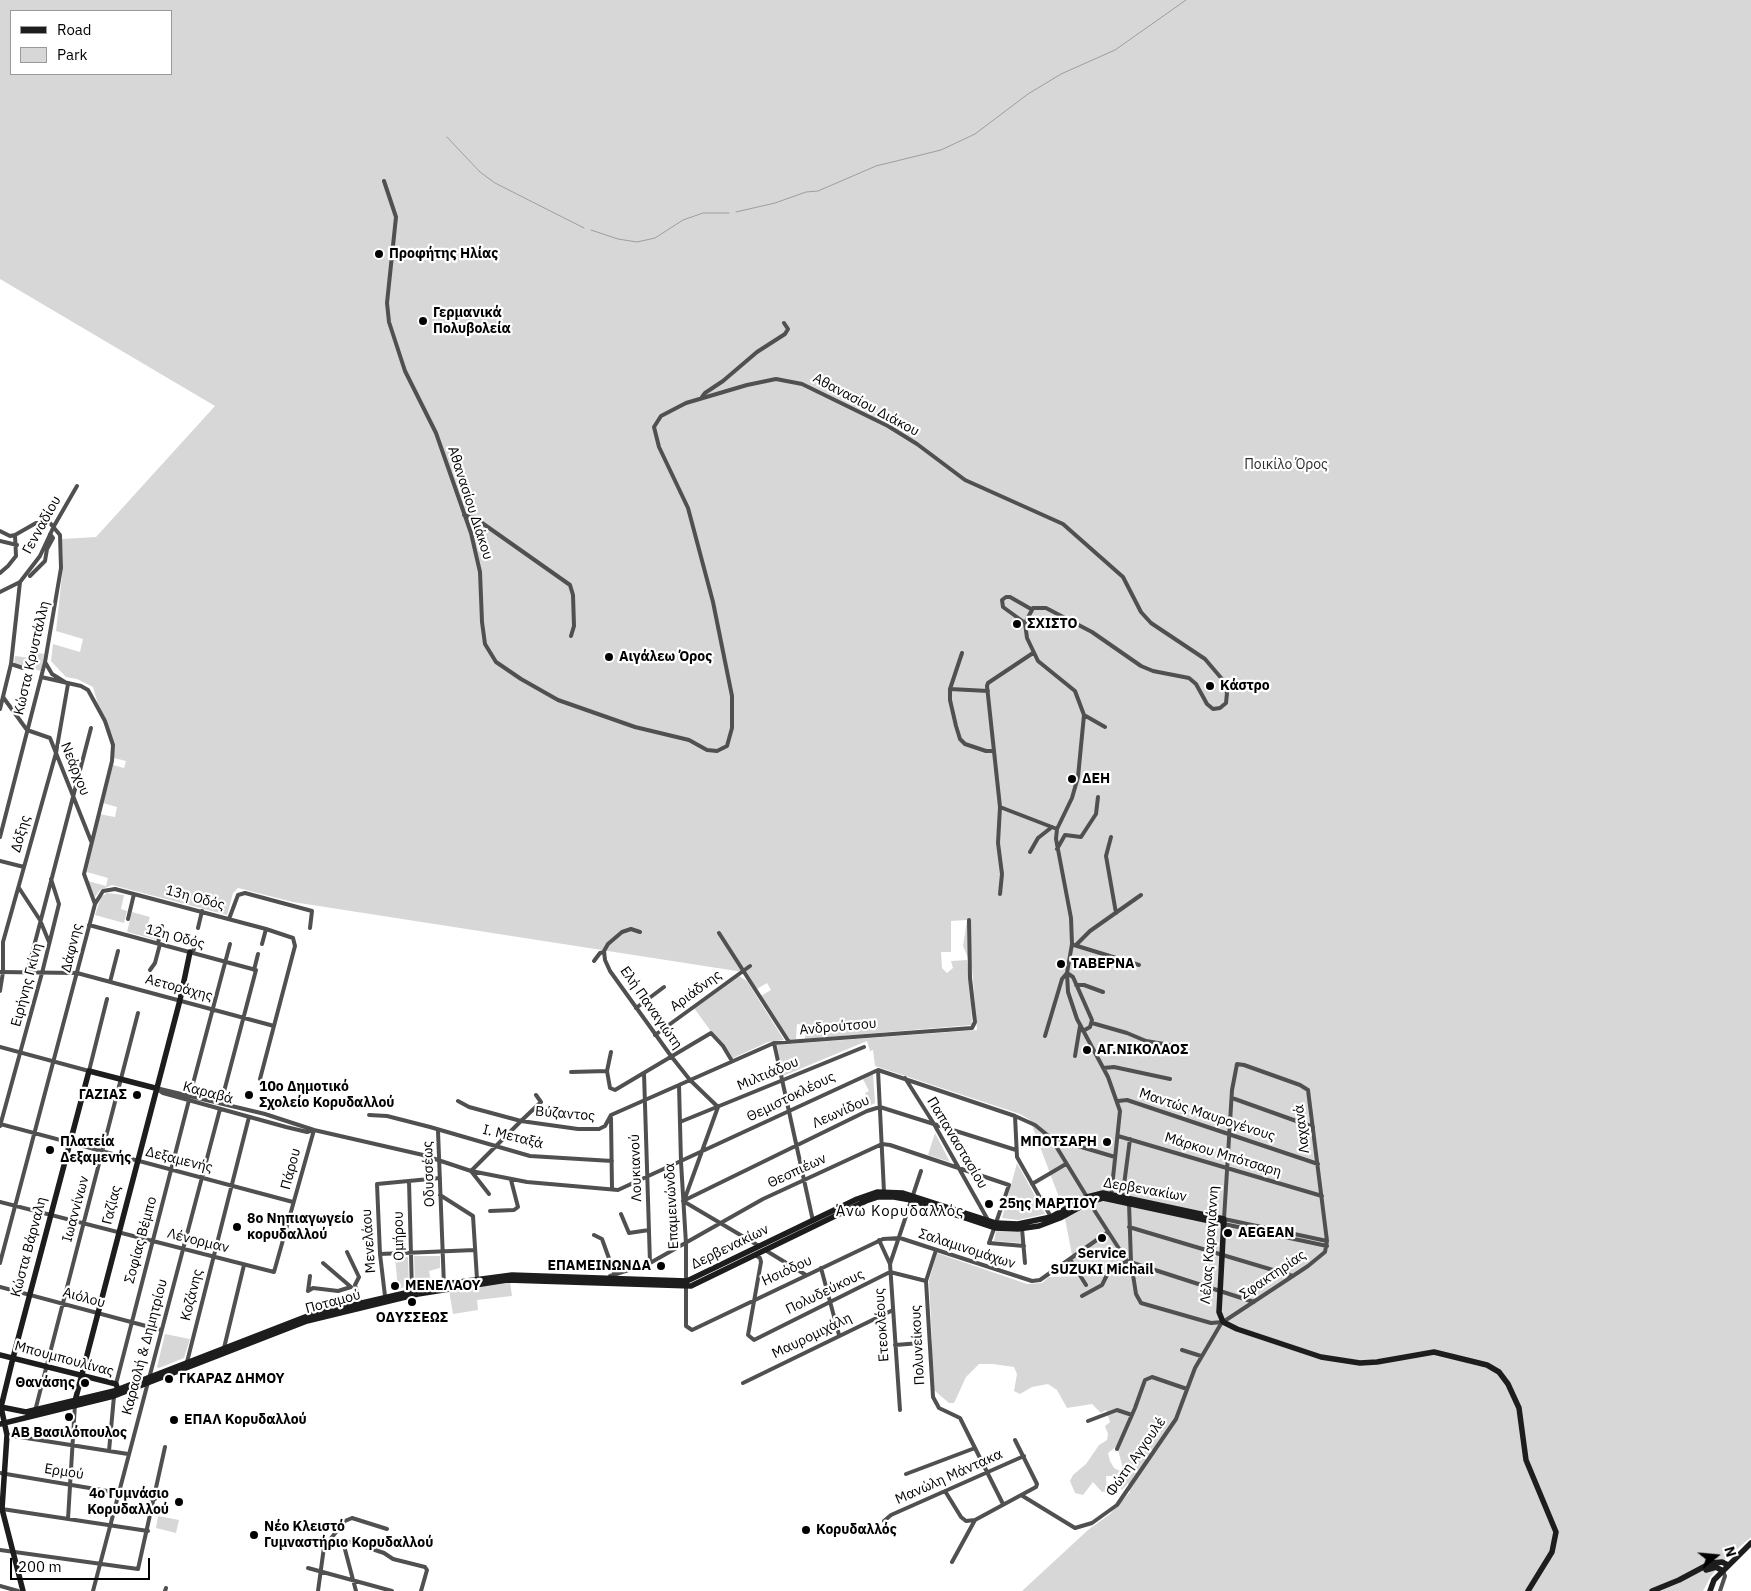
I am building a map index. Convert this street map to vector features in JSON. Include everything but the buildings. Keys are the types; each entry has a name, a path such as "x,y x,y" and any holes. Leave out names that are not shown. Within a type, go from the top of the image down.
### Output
{"street":[{"name":"Αθανασίου Διάκου","path":"384,181 396,217 387,303 389,322 405,371 436,433 464,514 480,572 483,639 487,650 496,662 558,700 635,727 689,740 707,750 724,749 729,743 732,728 732,696 726,661 688,508 659,447 654,431 657,421 666,413 702,397 767,380 784,379 802,384 888,426 917,444 965,480 1064,524 1123,578 1141,612 1151,623 1210,664 1224,682 1227,693 1226,703 1220,708 1213,709 1207,704 1196,684 1189,678 1145,668 1092,632 1046,608 1038,606 1031,610"},
{"path":"702,397 705,392 722,381 757,352 785,334 788,329 784,323"},
{"name":"Γενναδίου","path":"0,592 20,582 42,552 54,526 77,486"},
{"path":"464,514 475,518 570,585 573,595 574,626 571,636"},
{"path":"0,531 10,536 41,522 54,526"},
{"name":"Κώστα Κρυστάλλη","path":"0,838 45,662 61,568 61,542 58,531 54,526"},
{"path":"30,576 45,561 47,549 54,538 50,534"},
{"path":"0,572 12,561 17,545 15,535"},
{"path":"0,541 17,545"},
{"path":"0,709 11,664 20,582"},
{"path":"1025,623 1003,607 1002,600 1010,597 1031,610 1025,623 1027,638 1033,653 1044,669 1075,691 1084,716 1077,780 1072,798 1055,828 1038,838 1030,852"},
{"path":"962,653 950,689 950,700 960,739 965,744 986,751 994,751"},
{"path":"1000,894 1002,874 998,843 1000,807 988,683 1033,653"},
{"path":"45,662 52,674 68,684"},
{"path":"11,664 23,668"},
{"path":"41,677 88,690 107,725 113,745 112,761 91,842 84,878 95,904"},
{"name":"Δόξης","path":"0,991 2,972 1,951 56,753 68,684"},
{"path":"950,689 955,691 988,691"},
{"path":"3,697 27,730"},
{"path":"1084,716 1105,727"},
{"name":"Ειρήνης Γκίνη","path":"27,973 91,728"},
{"name":"Νεάρχου","path":"27,730 50,738 91,842"},
{"path":"1057,849 1065,835 1081,837 1096,814 1098,797"},
{"path":"1000,807 1055,828"},
{"path":"1045,1036 1074,945 1070,910 1057,849 1055,828"},
{"path":"1111,837 1106,856 1116,913"},
{"path":"0,861 24,867"},
{"name":"Ειρήνης Γκίνη","path":"0,1125 21,1053 59,904 51,879"},
{"path":"19,888 40,920 50,943"},
{"name":"13η Οδός","path":"95,904 99,894 107,889 202,911 292,937 294,940 274,1026"},
{"path":"229,919 238,895 245,893 312,911 310,928"},
{"path":"128,919 134,894"},
{"path":"1074,945 1141,895"},
{"name":"Δάφνης","path":"0,1263 95,904"},
{"path":"198,928 202,911"},
{"name":"Ανδρούτσου","path":"611,1115 774,1043 972,1028 975,1022 970,978 969,920"},
{"name":"12η Οδός","path":"89,925 255,970"},
{"path":"150,970 155,963 162,926"},
{"path":"262,944 266,928"},
{"path":"594,960 622,932 631,929 640,932"},
{"path":"718,932 789,1042"},
{"name":"Γαζίας","path":"75,1404 118,1232 196,938"},
{"name":"Σοφίας Βέμπο","path":"117,1387 131,1322 230,944"},
{"path":"1074,945 1139,965"},
{"path":"110,982 118,951"},
{"name":"Ελή Παναγιώτη","path":"604,952 610,972 670,1056 690,1080 718,1106"},
{"path":"221,1103 258,954"},
{"name":"Αριάδνης","path":"655,1035 750,966"},
{"name":"Αετοράχης","path":"2,972 77,973 274,1026"},
{"path":"1066,973 1071,975 1092,1023"},
{"path":"1066,973 1068,992 1080,1026 1118,1101 1120,1110 1111,1197"},
{"path":"1076,985 1084,985 1103,992"},
{"path":"636,1008 664,987"},
{"name":"Κώστα Βάρναλη","path":"23,1591 1,1509 2,1473 7,1435 2,1423 0,1407 107,999"},
{"name":"Ιωαννίνων","path":"35,1411 138,1013"},
{"path":"1083,1031 1092,1023"},
{"path":"1092,1023 1141,1039 1170,1045"},
{"path":"260,1079 274,1026"},
{"path":"1075,1056 1080,1026"},
{"path":"611,1052 607,1071 612,1090 616,1090 711,1033 723,1046 732,1062"},
{"path":"774,1043 813,1221"},
{"name":"Μιλτιάδου","path":"680,1122 864,1046"},
{"name":"Καραβά","path":"0,1047 156,1088 220,1109 306,1132 314,1130"},
{"name":"Λέλας Καραγιάννη","path":"1237,1064 1232,1098 1220,1291 1219,1312 1223,1322 1236,1329 1321,1357 1360,1363 1377,1362 1434,1352 1487,1366 1499,1372 1508,1384 1519,1408 1526,1460 1556,1532 1552,1552 1528,1591"},
{"name":"Λαχανά","path":"1237,1064 1304,1087 1309,1094 1327,1244"},
{"path":"1102,1068 1114,1067 1170,1079"},
{"path":"884,1192 878,1070 1015,1116 1035,1125 1051,1138 1108,1232 1129,1262 1254,1302"},
{"name":"Θεμιστοκλέους","path":"471,1171 511,1180 624,1189 878,1070"},
{"path":"571,1072 607,1071"},
{"name":"Λουκιανού","path":"644,1073 650,1263"},
{"name":"Παπαναστασίου","path":"905,1078 934,1124 988,1221"},
{"name":"Επαμεινώνδα","path":"679,1084 686,1244 686,1326"},
{"path":"458,1101 469,1108 522,1121 540,1102 540,1098 536,1094"},
{"name":"Καραβά","path":"189,1098 221,1103 314,1130 438,1160 471,1171"},
{"path":"1232,1098 1313,1127"},
{"name":"Μαντώς Μαυρογένους","path":"1118,1101 1127,1100 1318,1164"},
{"path":"718,1106 683,1200 806,1275"},
{"name":"Λεωνίδου","path":"683,1200 867,1111 880,1107 1016,1150"},
{"name":"Καραολή & Δημητρίου","path":"93,1591 220,1109"},
{"name":"Οδυσσέως","path":"369,1114 387,1116 438,1131 444,1286"},
{"path":"611,1115 612,1189"},
{"name":"Βύζαντος","path":"471,1171 522,1121 570,1128 599,1129 605,1126 611,1115"},
{"path":"1015,1116 1017,1157 1051,1216"},
{"name":"Κοζάνης","path":"187,1362 250,1117"},
{"name":"Δεξαμενής","path":"0,1125 293,1202"},
{"name":"Πάρου","path":"274,1272 314,1130"},
{"name":"Ι. Μεταξά","path":"438,1131 499,1145 530,1156 612,1161"},
{"name":"Μάρκου Μπότσαρη","path":"1118,1136 1322,1196"},
{"path":"1051,1138 1115,1157"},
{"path":"1122,1199 1130,1139"},
{"path":"882,1144 890,1145 1009,1185 989,1243 1024,1246"},
{"name":"Θεσπιέων","path":"603,1278 650,1263 686,1244 719,1222 882,1144"},
{"path":"1032,1184 1066,1164"},
{"path":"471,1171 489,1194"},
{"path":"890,1264 921,1171"},
{"path":"409,1181 412,1179 440,1178"},
{"path":"490,1211 518,1207 511,1180"},
{"name":"Μενελάου","path":"385,1296 380,1254 377,1184 409,1181"},
{"name":"Ομήρου","path":"409,1181 412,1291"},
{"name":"Δερβενακίων","path":"687,1284 754,1255 762,1248 863,1196 884,1192 912,1198 988,1221 995,1226 1023,1224 1051,1216 1088,1199"},
{"name":"Δερβενακίων","path":"687,1284 872,1199 894,1196 912,1198 995,1226 1022,1229 1053,1221 1097,1193 1327,1244"},
{"path":"440,1195 473,1216 477,1279"},
{"name":"Δερβενακίων","path":"1122,1199 1129,1203 1224,1221"},
{"name":"Λένορμαν","path":"0,1202 274,1272"},
{"path":"1129,1203 1129,1262 1136,1294 1142,1303 1211,1323 1223,1322"},
{"path":"621,1214 629,1233 649,1230"},
{"path":"1130,1227 1292,1276"},
{"path":"1022,1229 1025,1263"},
{"path":"1086,1285 1070,1259 1108,1232"},
{"path":"594,1235 602,1239 615,1275"},
{"name":"Ησιόδου","path":"686,1326 692,1330 879,1240 900,1238"},
{"name":"Σαλαμινομάχων","path":"900,1238 1028,1280 1040,1280 1070,1259"},
{"name":"Ετεοκλέους","path":"879,1240 890,1264 900,1410"},
{"name":"Σφακτηρίας","path":"1223,1322 1322,1255 1327,1244"},
{"path":"380,1254 475,1250"},
{"name":"Πολυνείκους","path":"936,1250 926,1281 933,1397 939,1408 960,1418 1003,1504"},
{"path":"310,1276 308,1290 313,1288 338,1291 353,1286 359,1277 347,1252"},
{"path":"754,1255 758,1256 761,1262 754,1299"},
{"path":"1082,1296 1102,1285 1108,1275 1129,1262"},
{"path":"323,1263 353,1286 360,1302"},
{"path":"224,1348 244,1265"},
{"path":"821,1268 839,1335"},
{"path":"890,1272 926,1281"},
{"name":"Πολυδεύκους","path":"754,1299 748,1335 754,1340 890,1272"},
{"name":"Ποταμού","path":"2,1423 75,1404 117,1387 148,1380 312,1319 477,1279 512,1275 603,1278 687,1284"},
{"name":"Ποταμού","path":"0,1407 21,1412 35,1411 114,1396 187,1362 305,1316 412,1291 444,1286 518,1280 687,1284"},
{"name":"Αιόλου","path":"0,1288 161,1330"},
{"name":"Μαυρομιχάλη","path":"743,1383 893,1310"},
{"name":"Φώτη Αγγουλέ","path":"1021,1495 1070,1527 1080,1528 1092,1523 1117,1505 1130,1489 1176,1419 1202,1356 1223,1322"},
{"path":"895,1345 922,1343"},
{"path":"1182,1350 1202,1356"},
{"name":"Μπουμπουλίνας","path":"0,1355 117,1387"},
{"path":"1117,1449 1132,1415 1143,1382 1152,1377 1187,1389"},
{"path":"109,1451 114,1396"},
{"path":"68,1519 75,1404"},
{"path":"1088,1421 1117,1410 1132,1415"},
{"path":"7,1435 128,1454"},
{"path":"946,1491 964,1520 975,1520 1037,1486 1016,1440"},
{"path":"0,1550 100,1562 138,1569 148,1531 165,1447"},
{"path":"906,1474 975,1448"},
{"name":"Μανώλη Μάντακα","path":"884,1521 890,1515 1024,1456"},
{"name":"Ερμού","path":"2,1473 155,1499"},
{"path":"1,1509 148,1531"},
{"path":"318,1591 324,1547 350,1518 387,1529"},
{"path":"952,1562 975,1520"},
{"path":"328,1541 356,1543 393,1558 426,1568 421,1591"},
{"path":"343,1542 356,1591"},
{"path":"1705,1591 1751,1543"},
{"path":"1744,1549 1751,1551"},
{"path":"1690,1575 1711,1563 1722,1562 1728,1565"},
{"path":"1652,1591 1706,1569 1716,1567 1723,1571 1725,1576 1720,1591"},
{"path":"308,1568 392,1591"},
{"path":"1706,1569 1712,1573 1713,1582 1710,1591"},
{"path":"0,1586 18,1591"}],"green space":[{"name":"Ποικίλο Όρος","path":"0,0 1751,0 1751,1537 1726,1559 1711,1576 1703,1591 1022,1591 1088,1530 1110,1514 1130,1492 1128,1483 1122,1490 1111,1476 1106,1476 1107,1491 1102,1492 1093,1482 1083,1495 1075,1493 1070,1481 1073,1475 1086,1464 1099,1445 1107,1440 1108,1434 1105,1426 1110,1422 1106,1410 1101,1413 1092,1404 1067,1408 1057,1390 1048,1384 1032,1387 1020,1394 1014,1391 1017,1374 1014,1367 993,1364 979,1364 966,1377 954,1403 949,1403 934,1390 931,1377 932,1341 929,1281 937,1253 1027,1284 1042,1283 1049,1277 1076,1276 1063,1208 1030,1120 1020,1114 875,1066 873,1050 870,1051 867,1041 783,1076 777,1045 977,1030 972,967 963,946 967,920 951,921 951,952 941,952 942,968 947,973 953,968 951,961 967,960 972,1025 805,1039 805,1025 797,1024 796,1039 790,1040 759,997 771,990 767,983 755,990 743,972 293,902 238,888 233,893 227,915 112,885 100,890 95,897 88,881 106,886 108,878 87,872 99,814 115,817 117,807 103,803 113,765 124,768 126,761 114,758 114,746 107,720 100,711 93,687 77,679 66,677 51,661 53,644 80,652 83,639 56,631 63,566 62,539 96,537 215,406 0,279","holes":["1117,1446 1124,1472 1114,1468 1110,1461 1108,1453"]},
{"path":"32,652 44,654 41,671 14,663 15,656 31,658"},
{"path":"107,893 124,895 121,909 127,911 124,923 95,915 101,897"},
{"path":"132,912 150,917 148,923 160,926 157,940 127,932"},
{"path":"739,976 747,981 784,1040 768,1042 731,1059 694,1008"},
{"path":"873,1074 875,1103 871,1105 865,1093 869,1091 862,1077"},
{"path":"935,1133 950,1162 928,1155"},
{"path":"1017,1163 1045,1214 1018,1220 1002,1218"},
{"path":"996,1231 1020,1232 1021,1243 994,1241"},
{"path":"414,1256 440,1256 440,1268 429,1271 431,1282 415,1286"},
{"path":"395,1257 408,1257 409,1286 398,1289"},
{"path":"510,1281 512,1296 477,1300 478,1310 453,1314 449,1290"},
{"path":"165,1334 190,1339 184,1358 159,1368 157,1367"},
{"path":"158,1516 179,1520 176,1533 156,1528"}],"waterway":[{"path":"736,212 775,203 806,192 818,191 876,166 941,150 975,134 1028,94 1061,74 1115,50 1186,0"},
{"path":"447,137 480,172 495,183 584,228"},
{"path":"591,230 618,239 637,242 655,238 683,220 703,213 729,213"}],"place":[{"name":"Προφήτης Ηλίας","path":"379,254"},
{"name":"Γερμανικά Πολυβολεία","path":"423,321"},
{"name":"ΣΧΙΣΤΟ","path":"1017,624"},
{"name":"Αιγάλεω Όρος","path":"609,657"},
{"name":"Κάστρο","path":"1210,686"},
{"name":"ΔΕΗ","path":"1072,779"},
{"name":"ΤΑΒΕΡΝΑ","path":"1061,964"},
{"name":"ΑΓ.ΝΙΚΟΛΑΟΣ","path":"1087,1050"},
{"name":"ΓΑΖΙΑΣ","path":"137,1095"},
{"name":"10ο Δημοτικό Σχολείο Κορυδαλλού","path":"249,1095"},
{"name":"ΜΠΟΤΣΑΡΗ","path":"1107,1142"},
{"name":"Πλατεία Δεξαμενής","path":"50,1150"},
{"name":"25ης ΜΑΡΤΙΟΥ","path":"989,1204"},
{"name":"8ο Νηπιαγωγείο κορυδαλλού","path":"237,1227"},
{"name":"AEGEAN","path":"1228,1233"},
{"name":"Service SUZUKI Michail","path":"1102,1238"},
{"name":"ΕΠΑΜΕΙΝΩΝΔΑ","path":"661,1266"},
{"name":"ΜΕΝΕΛΑΟΥ","path":"395,1286"},
{"name":"ΟΔYΣΣΕΩΣ","path":"412,1302"},
{"name":"ΓΚΑΡΑΖ ΔΗΜΟΥ","path":"169,1379"},
{"name":"Θανάσης","path":"85,1383"},
{"name":"ΑΒ Βασιλόπουλος","path":"69,1417"},
{"name":"ΕΠΑΛ Κορυδαλλού","path":"174,1420"},
{"name":"4ο Γυμνάσιο Κορυδαλλού","path":"179,1502"},
{"name":"Κορυδαλλός","path":"806,1530"},
{"name":"Νέο Κλειστό Γυμναστήριο Κορυδαλλού","path":"254,1535"}],"district":[{"name":"Άνω Κορυδαλλός","path":"900,1212"}]}
